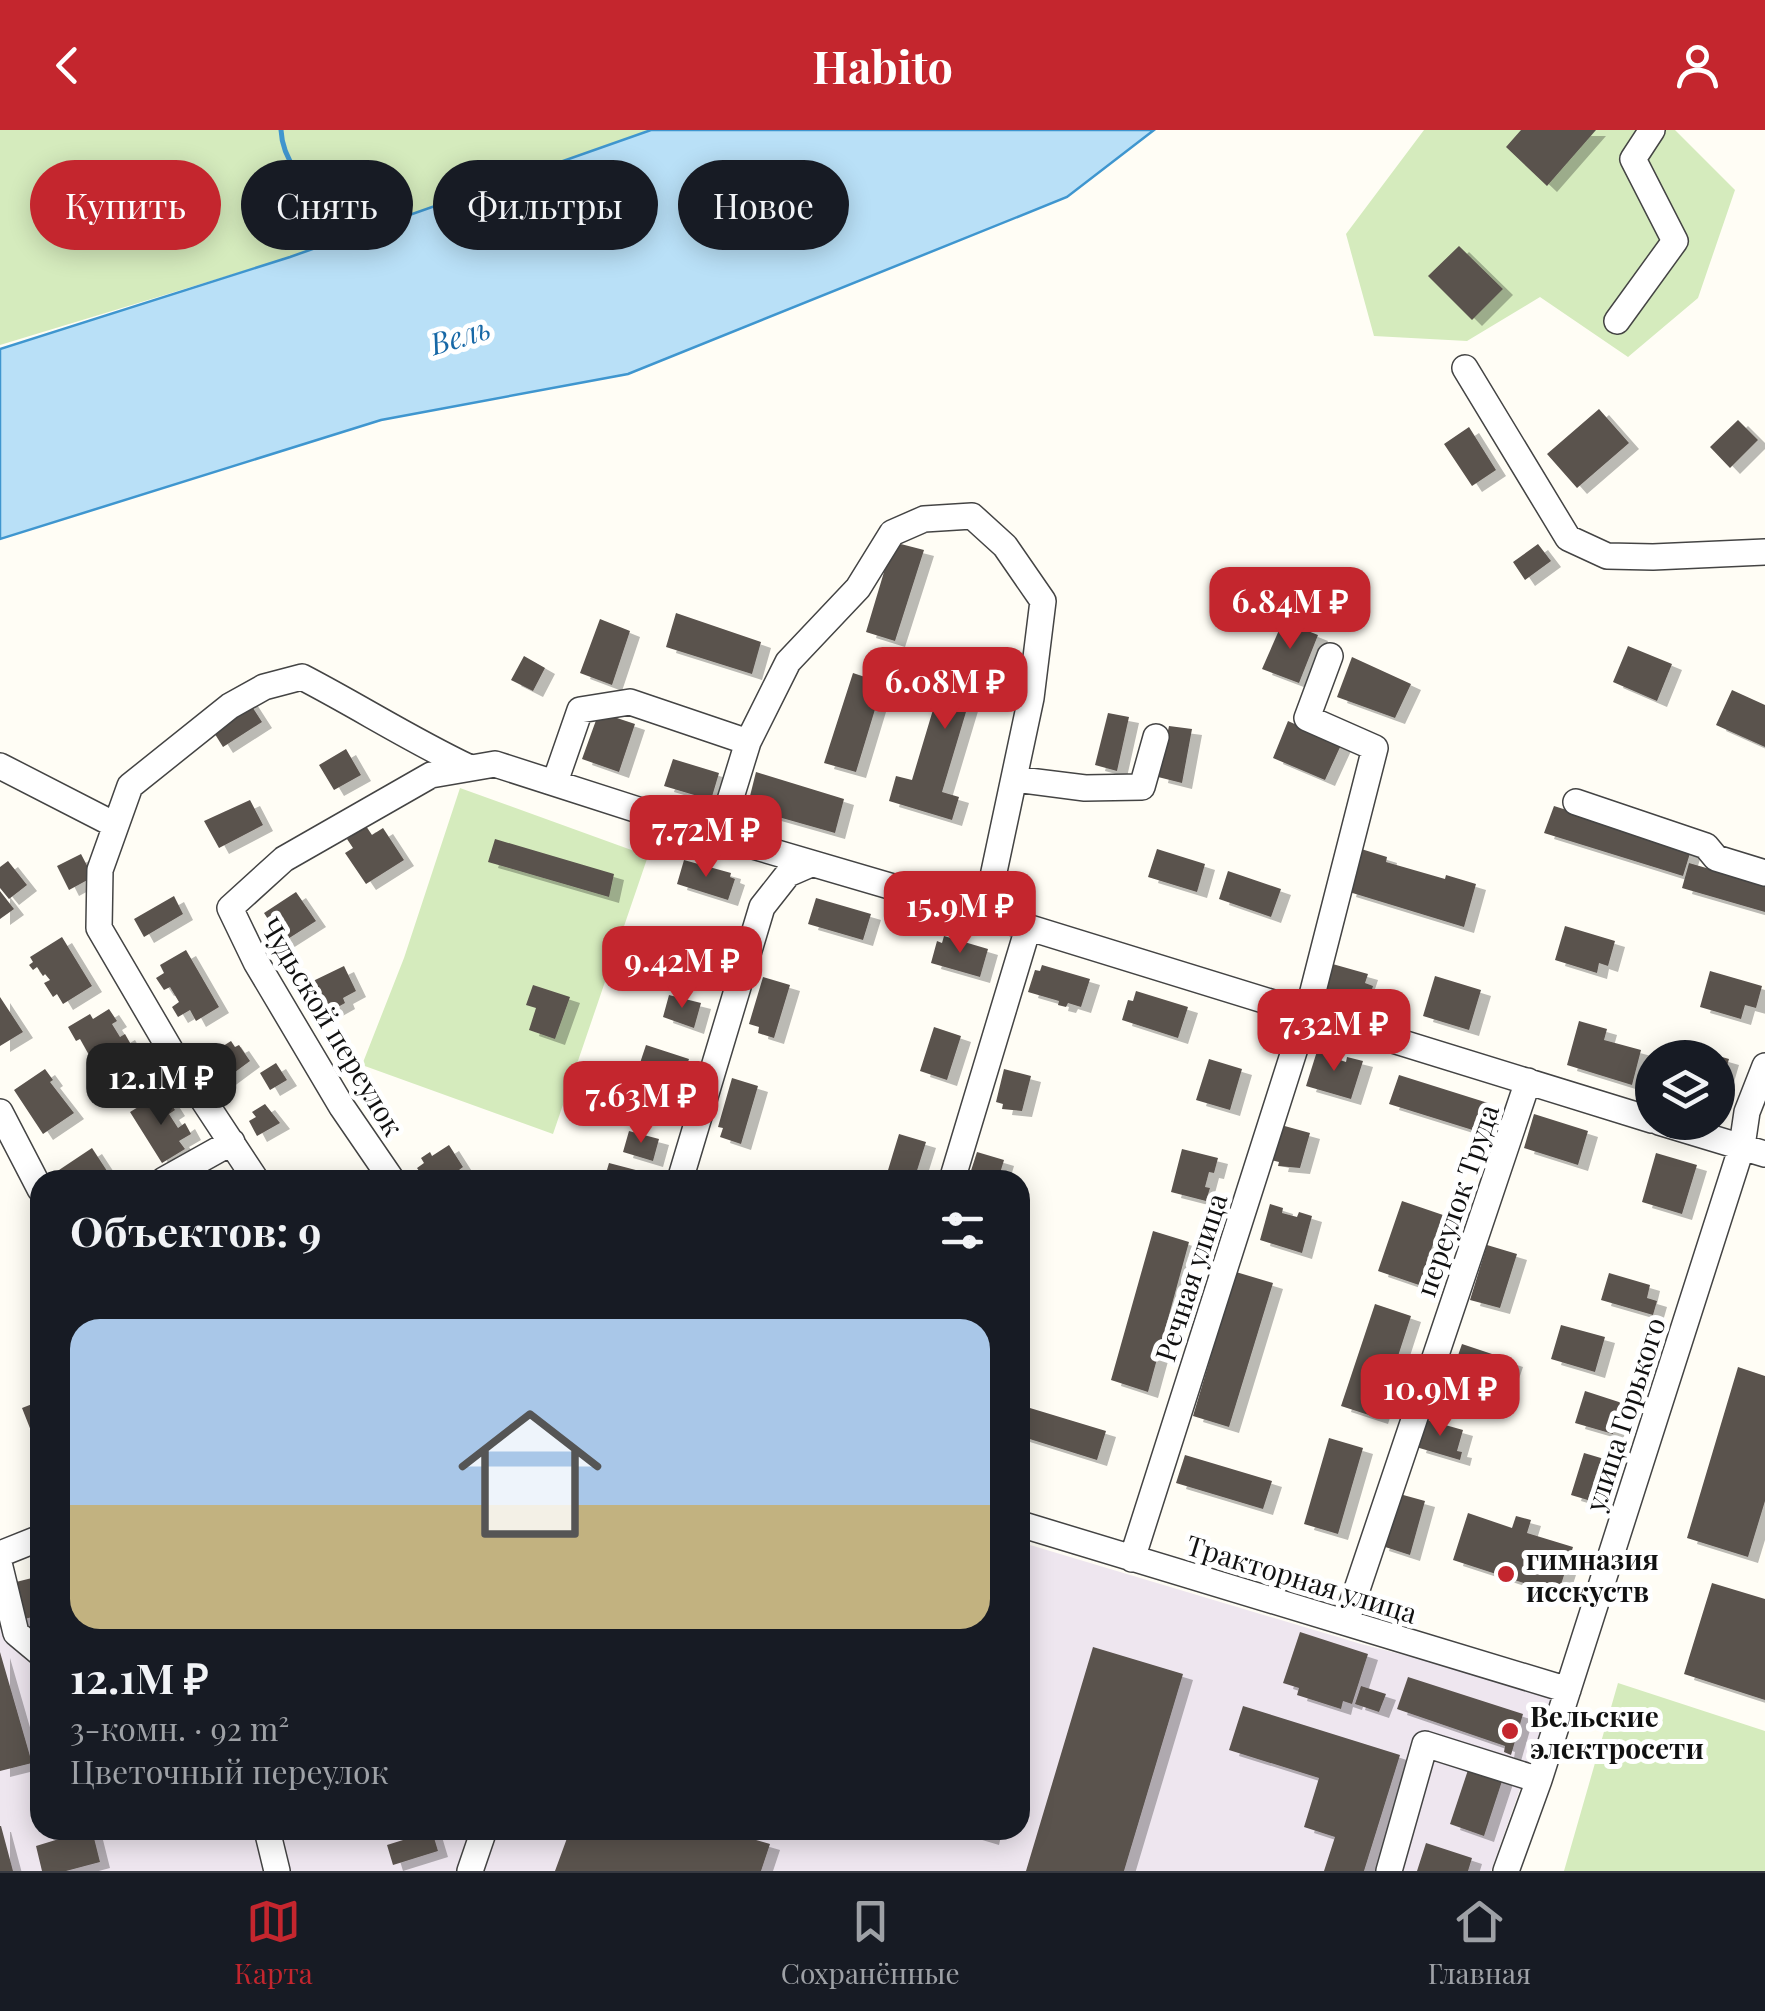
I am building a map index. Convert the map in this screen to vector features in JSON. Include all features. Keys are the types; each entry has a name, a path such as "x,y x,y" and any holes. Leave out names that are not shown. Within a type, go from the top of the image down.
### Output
{"street":[{"path":"1617,321 1675,240 1632,159 1652,130"},
{"path":"1465,368 1568,538 1607,556 1653,558 1765,552"},
{"path":"719,836 748,742 788,662 858,588 892,533 924,520 972,516 1005,546 1043,601 1030,698 985,914"},
{"name":"Речная улица","path":"1132,1559 1306,1014 1375,748 1307,718 1330,656"},
{"path":"250,1170 171,1051 99,928 100,870 130,786 230,706 264,686 302,677 468,767"},
{"path":"748,742 630,702 580,710 556,782 719,836 1635,1114"},
{"path":"1014,778 1085,788 1142,787 1156,736"},
{"name":"Чудьской переулок","path":"385,1170 342,1107 256,962 230,908 284,859 431,774 496,764 556,782"},
{"path":"0,766 115,825"},
{"path":"1576,802 1706,846 1716,858 1765,874"},
{"path":"683,1170 762,908 788,874 811,864"},
{"path":"955,1170 1028,928"},
{"name":"улица Горького","path":"1506,1871 1754,1150 1747,1112 1765,1066"},
{"name":"переулок Труда","path":"1346,1622 1528,1081"},
{"path":"0,1112 30,1170"},
{"path":"1720,1140 1754,1150"},
{"path":"182,1170 232,1142"},
{"name":"Тракторная улица","path":"1030,1527 1568,1690"},
{"path":"0,1554 30,1542"},
{"path":"0,1567 16,1633 30,1644"},
{"path":"1389,1871 1425,1744 1539,1780"},
{"path":"270,1840 278,1871"},
{"path":"470,1871 481,1840"}],"shaded area":[{"path":"1030,1545 1361,1644 1554,1693 1491,1871 0,1871 0,1595 30,1579 30,1840 1030,1840"}],"green space":[{"path":"0,130 651,130 566,160 433,160 433,207 413,214 413,160 241,160 241,250 310,250 0,345"},
{"path":"1424,130 1675,130 1735,190 1698,298 1628,357 1540,297 1467,341 1374,336 1346,234"},
{"path":"460,788 648,856 553,1134 362,1065 404,958"},
{"path":"1618,1683 1765,1731 1765,1871 1564,1871"}],"water":[{"name":"Вель","path":"651,130 1154,130 1067,197 628,374 381,420 0,539 0,349 310,250 413,250 413,214 433,207 433,250 658,250 658,160 566,160"}],"building":[{"path":"1521,130 1596,130 1547,186 1506,147"},
{"path":"1459,246 1503,289 1472,320 1428,276"},
{"path":"1599,409 1629,443 1577,488 1547,454"},
{"path":"1738,420 1758,440 1730,468 1710,447"},
{"path":"1469,427 1496,470 1472,486 1444,444"},
{"path":"893,542 924,550 895,641 866,632"},
{"path":"1538,544 1551,561 1525,580 1513,562"},
{"path":"676,613 761,642 752,674 666,647"},
{"path":"600,619 630,631 612,685 580,673"},
{"path":"1283,621 1318,635 1299,683 1262,669"},
{"path":"1628,646 1672,664 1657,701 1613,682"},
{"path":"934,651 1008,673 1000,700 972,692 942,792 959,797 952,820 889,801 896,776 912,780 941,683 926,678"},
{"path":"524,656 545,668 533,691 511,680"},
{"path":"1352,657 1411,684 1395,718 1337,697"},
{"path":"853,673 883,683 856,772 824,763"},
{"path":"1732,690 1765,705 1765,747 1716,725"},
{"path":"242,691 262,722 223,747 203,715"},
{"path":"599,712 635,724 619,772 582,759"},
{"path":"1108,713 1129,717 1117,771 1095,765"},
{"path":"1288,721 1341,745 1325,780 1273,758"},
{"path":"1169,726 1192,729 1182,783 1158,777"},
{"path":"346,749 361,775 334,790 319,765"},
{"path":"673,759 719,773 711,800 664,786"},
{"path":"756,772 844,799 835,833 747,808"},
{"path":"250,800 263,825 219,848 204,821"},
{"path":"1554,806 1691,850 1683,876 1544,833"},
{"path":"366,826 372,835 383,828 404,860 366,884 345,853 353,848 347,839"},
{"path":"495,839 614,874 609,897 488,862"},
{"path":"1358,848 1387,857 1386,862 1476,884 1464,927 1346,891"},
{"path":"1157,849 1205,864 1197,892 1148,877"},
{"path":"81,854 93,877 69,890 57,866"},
{"path":"684,860 731,873 730,877 735,879 728,900 677,884"},
{"path":"8,861 27,885 9,899 0,888 0,867"},
{"path":"1689,863 1765,885 1765,912 1682,888"},
{"path":"1228,871 1281,889 1271,917 1219,899"},
{"path":"0,891 14,909 0,919"},
{"path":"296,892 316,921 283,942 264,913"},
{"path":"174,896 183,914 144,937 134,919"},
{"path":"816,898 871,914 863,940 808,924"},
{"path":"1565,926 1615,941 1608,966 1599,963 1597,973 1555,960"},
{"path":"944,936 988,949 980,977 931,963 937,941 942,943"},
{"path":"62,937 92,986 63,1004 44,983 50,980 45,974 29,965 33,962 30,957"},
{"path":"674,938 718,951 712,972 697,968 695,974 674,967 676,962 668,960"},
{"path":"186,950 219,1007 196,1021 190,1010 178,1017 172,1007 179,1002 170,987 164,990 156,978 164,973 160,965"},
{"path":"1329,963 1368,974 1365,983 1373,986 1369,1000 1322,988"},
{"path":"1042,965 1090,979 1081,1007 1058,1005 1059,1001 1028,992 1035,970 1040,971"},
{"path":"344,966 356,991 329,1012 313,981"},
{"path":"1710,971 1762,986 1756,1008 1745,1005 1741,1019 1700,1007"},
{"path":"1435,976 1481,990 1469,1030 1423,1016"},
{"path":"763,977 790,985 774,1038 758,1033 759,1027 749,1024"},
{"path":"533,985 570,997 555,1039 529,1030 536,1008 526,1005"},
{"path":"1136,991 1188,1007 1178,1038 1122,1020 1128,1000 1133,1001"},
{"path":"669,995 701,1003 694,1028 663,1017"},
{"path":"0,997 23,1032 0,1046"},
{"path":"109,1009 117,1021 112,1024 120,1037 125,1034 134,1050 98,1071 80,1039 76,1041 68,1027 90,1014 93,1019"},
{"path":"1579,1021 1607,1029 1604,1040 1635,1048 1632,1085 1567,1065"},
{"path":"934,1027 961,1036 947,1080 920,1071"},
{"path":"231,1041 235,1047 239,1045 250,1061 223,1081 220,1077 213,1081 205,1069 213,1064 206,1057"},
{"path":"646,1045 689,1059 683,1078 640,1063"},
{"path":"1318,1048 1346,1062 1347,1057 1363,1061 1351,1099 1306,1086"},
{"path":"1209,1059 1242,1069 1230,1110 1196,1100"},
{"path":"276,1063 287,1080 270,1090 260,1073"},
{"path":"45,1069 74,1113 43,1134 14,1090"},
{"path":"1004,1069 1031,1076 1022,1111 1002,1109 1003,1104 996,1102"},
{"path":"1399,1075 1488,1103 1479,1132 1389,1104"},
{"path":"732,1078 758,1086 741,1144 720,1137 723,1128 718,1127"},
{"path":"153,1098 158,1106 168,1099 175,1110 169,1114 178,1128 185,1123 191,1134 179,1141 185,1149 162,1163 130,1112"},
{"path":"265,1104 280,1123 257,1136 249,1121 256,1117 252,1112"},
{"path":"1534,1114 1588,1131 1578,1165 1524,1148"},
{"path":"1281,1125 1310,1133 1300,1168 1278,1166 1279,1162 1271,1160"},
{"path":"629,1131 659,1139 653,1161 623,1152"},
{"path":"899,1134 926,1142 917,1170 888,1170"},
{"path":"449,1145 463,1167 418,1170 424,1163 421,1158 430,1152 432,1156"},
{"path":"92,1148 106,1170 59,1170"},
{"path":"1182,1149 1218,1158 1214,1173 1209,1172 1206,1201 1171,1192"},
{"path":"977,1152 1004,1160 1001,1170 971,1170"},
{"path":"1656,1153 1697,1165 1682,1214 1642,1202"},
{"path":"609,1163 636,1170 607,1170"},
{"path":"1402,1201 1443,1215 1419,1285 1378,1271"},
{"path":"1270,1204 1283,1208 1282,1213 1312,1216 1302,1253 1260,1240"},
{"path":"1153,1231 1189,1242 1148,1392 1111,1380"},
{"path":"1487,1245 1517,1254 1500,1308 1470,1300"},
{"path":"1236,1272 1273,1283 1229,1427 1193,1416"},
{"path":"1609,1273 1650,1285 1647,1298 1657,1301 1653,1315 1601,1300"},
{"path":"1375,1304 1411,1316 1378,1418 1341,1406"},
{"path":"1561,1325 1605,1337 1595,1372 1551,1359"},
{"path":"1462,1344 1513,1361 1500,1399 1449,1381"},
{"path":"1738,1367 1765,1376 1765,1501 1748,1557 1687,1538"},
{"path":"1585,1391 1622,1403 1613,1434 1575,1423"},
{"path":"30,1405 30,1428 22,1408"},
{"path":"1030,1408 1106,1431 1097,1460 1030,1439"},
{"path":"1424,1419 1463,1430 1457,1451 1462,1452 1460,1460 1416,1447"},
{"path":"1329,1438 1363,1448 1338,1534 1304,1524"},
{"path":"1584,1453 1611,1461 1598,1503 1571,1495"},
{"path":"1185,1455 1272,1481 1263,1509 1176,1483"},
{"path":"1396,1493 1425,1501 1410,1555 1379,1545"},
{"path":"1468,1513 1512,1528 1516,1516 1531,1520 1527,1533 1573,1547 1558,1594 1453,1560"},
{"path":"30,1578 30,1618 17,1621 8,1584"},
{"path":"1712,1583 1765,1599 1765,1700 1684,1674"},
{"path":"1300,1632 1368,1654 1352,1704 1343,1701 1341,1709 1297,1695 1299,1688 1283,1683"},
{"path":"1093,1647 1183,1674 1124,1871 1026,1871"},
{"path":"0,1652 30,1764 0,1771"},
{"path":"1408,1677 1523,1714 1511,1755 1504,1752 1505,1746 1397,1709"},
{"path":"1361,1686 1386,1694 1379,1712 1355,1704"},
{"path":"1243,1706 1400,1755 1364,1871 1324,1871 1335,1837 1304,1827 1319,1778 1229,1750"},
{"path":"1470,1764 1504,1775 1484,1836 1450,1824"},
{"path":"1,1826 13,1871 0,1871"},
{"path":"56,1840 94,1840 100,1862 66,1871 42,1871 36,1846"},
{"path":"403,1840 435,1840 438,1851 393,1865 387,1845"},
{"path":"566,1840 756,1840 770,1844 761,1871 555,1871"},
{"path":"1426,1843 1472,1858 1468,1871 1417,1871"}],"waterway":[{"path":"281,130 289,160"}],"place":[{"name":"гимназия исскуств","path":"1506,1574"},
{"name":"Вельские электросети","path":"1510,1731"}]}
